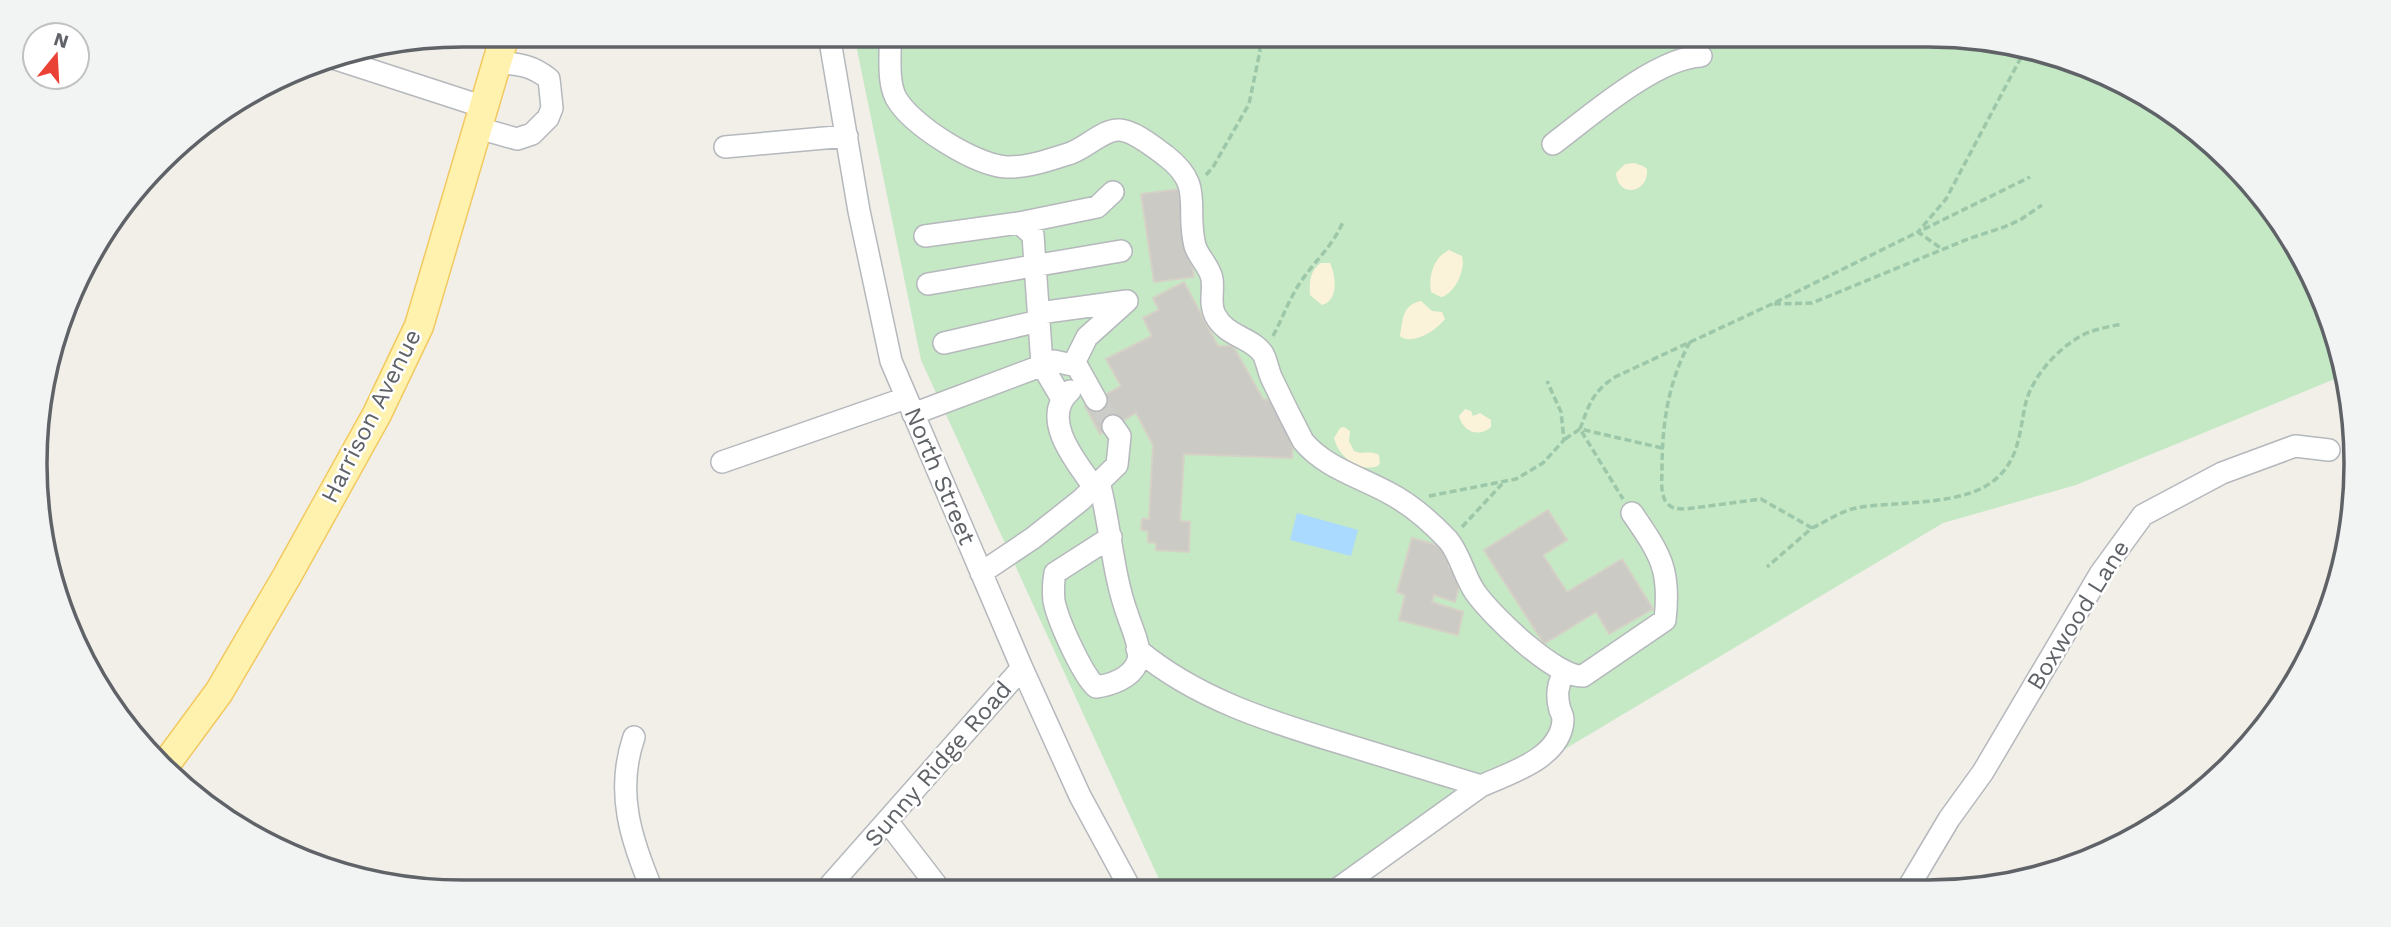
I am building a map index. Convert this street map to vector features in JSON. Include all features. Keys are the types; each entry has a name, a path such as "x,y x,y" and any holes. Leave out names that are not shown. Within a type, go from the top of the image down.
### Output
{"main road":[{"name":"Harrison Avenue","path":"170,759 219,692 287,576 377,414 419,326 502,47"}],"street":[{"name":"North Street","path":"831,47 859,211 891,361 1022,668 1080,796 1126,880"},
{"path":"890,47 892,86 896,98 918,121 976,158 1004,167 1022,166 1072,153 1109,131 1120,130 1130,133 1167,156 1191,186 1193,233 1199,259 1211,275 1211,303 1215,314 1223,328 1262,353 1270,375 1310,449 1349,474 1399,500 1449,542 1466,578 1494,615 1522,641 1564,673 1583,676 1665,621 1668,598 1665,571 1653,544 1632,513"},
{"path":"1553,144 1623,91 1671,62 1689,56 1701,56"},
{"path":"347,64 481,118 517,139 532,134 548,118 552,107 550,79 539,71 518,63 497,63"},
{"path":"725,147 847,136"},
{"path":"925,236 1019,223 1097,207 1113,192"},
{"path":"1019,223 1033,235 1042,365 1062,399"},
{"path":"928,284 1121,251"},
{"path":"944,343 1039,317 1127,301 1087,337 1073,365"},
{"path":"722,462 1054,361 1073,365 1081,370 1092,392 1069,391 1062,399 1058,422 1068,452 1096,485 1111,537 1118,590 1136,640 1139,661 1130,674 1105,686 1096,687 1086,678 1055,605 1052,586 1055,573 1111,537"},
{"path":"981,573 1033,538 1117,465 1120,436 1113,426"},
{"name":"Boxwood Lane","path":"1913,880 1949,819 1983,772 2100,573 2143,515 2222,473 2295,446 2329,450"},
{"path":"1137,649 1158,667 1217,700 1304,732 1481,786"},
{"name":"Sunny Ridge Road","path":"835,880 1022,668"},
{"path":"1350,880 1481,786 1532,762 1548,751 1563,719 1557,693 1564,673"},
{"path":"634,737 628,756 625,795 635,849 648,880"},
{"path":"887,821 933,880"}],"path":[{"path":"1191,186 1202,180 1213,167 1249,104 1259,47"},
{"path":"1918,232 1946,199 2021,58"},
{"path":"1399,500 1516,479 1543,463 1564,440 1580,429 1591,400 1600,387 1615,377 1772,304 2030,177"},
{"path":"1772,304 1812,303 2020,220 2042,205"},
{"path":"1262,353 1298,285 1329,249 1343,222"},
{"path":"1918,232 1942,249"},
{"path":"1767,567 1812,528 1844,511 1958,496 1994,481 2003,473 2016,450 2030,389 2052,359 2080,337 2122,324"},
{"path":"1691,341 1674,375 1665,415 1662,491 1666,502 1674,508 1762,499 1812,528"},
{"path":"1548,381 1561,412 1564,440"},
{"path":"1580,429 1662,448"},
{"path":"1580,429 1632,513"},
{"path":"1449,542 1504,482"}],"green space":[{"path":"856,47 1927,47 2009,55 2061,69 2112,90 2181,133 2222,169 2274,232 2312,304 2335,379 2076,485 1943,523 1346,880 1159,880 921,360"}],"sand":[{"path":"1634,163 1647,169 1643,183 1633,190 1622,187 1616,173 1625,164"},
{"path":"1449,250 1462,256 1462,267 1455,286 1441,297 1431,292 1431,274 1439,257"},
{"path":"1321,263 1330,263 1335,281 1334,293 1322,305 1310,295 1312,273"},
{"path":"1421,301 1432,311 1442,312 1445,319 1424,335 1405,339 1400,336 1404,314 1410,306"},
{"path":"1465,409 1471,411 1473,416 1480,413 1491,420 1491,427 1482,432 1472,432 1464,426 1459,416"},
{"path":"1344,427 1350,431 1349,441 1354,451 1379,455 1378,466 1364,467 1345,457 1334,438 1340,428"}],"water":[{"path":"1297,513 1358,530 1351,556 1290,540"}],"building":[{"path":"1179,189 1194,277 1154,282 1141,194"},
{"path":"1184,282 1218,346 1233,346 1263,399 1274,401 1293,439 1292,458 1184,454 1180,521 1190,522 1189,552 1156,550 1156,543 1148,542 1148,531 1141,530 1142,519 1149,519 1153,445 1136,413 1100,434 1085,406 1121,386 1106,359 1152,336 1143,318 1159,310 1153,298"},
{"path":"1548,510 1567,540 1543,555 1567,592 1622,559 1653,609 1609,634 1596,612 1544,644 1484,550"},
{"path":"1412,538 1447,548 1445,555 1452,557 1449,567 1457,569 1455,578 1461,580 1455,602 1434,595 1432,602 1463,612 1458,635 1399,620 1405,595 1397,592"}],"tunnel":[{"path":"1096,400 1113,426"}]}
